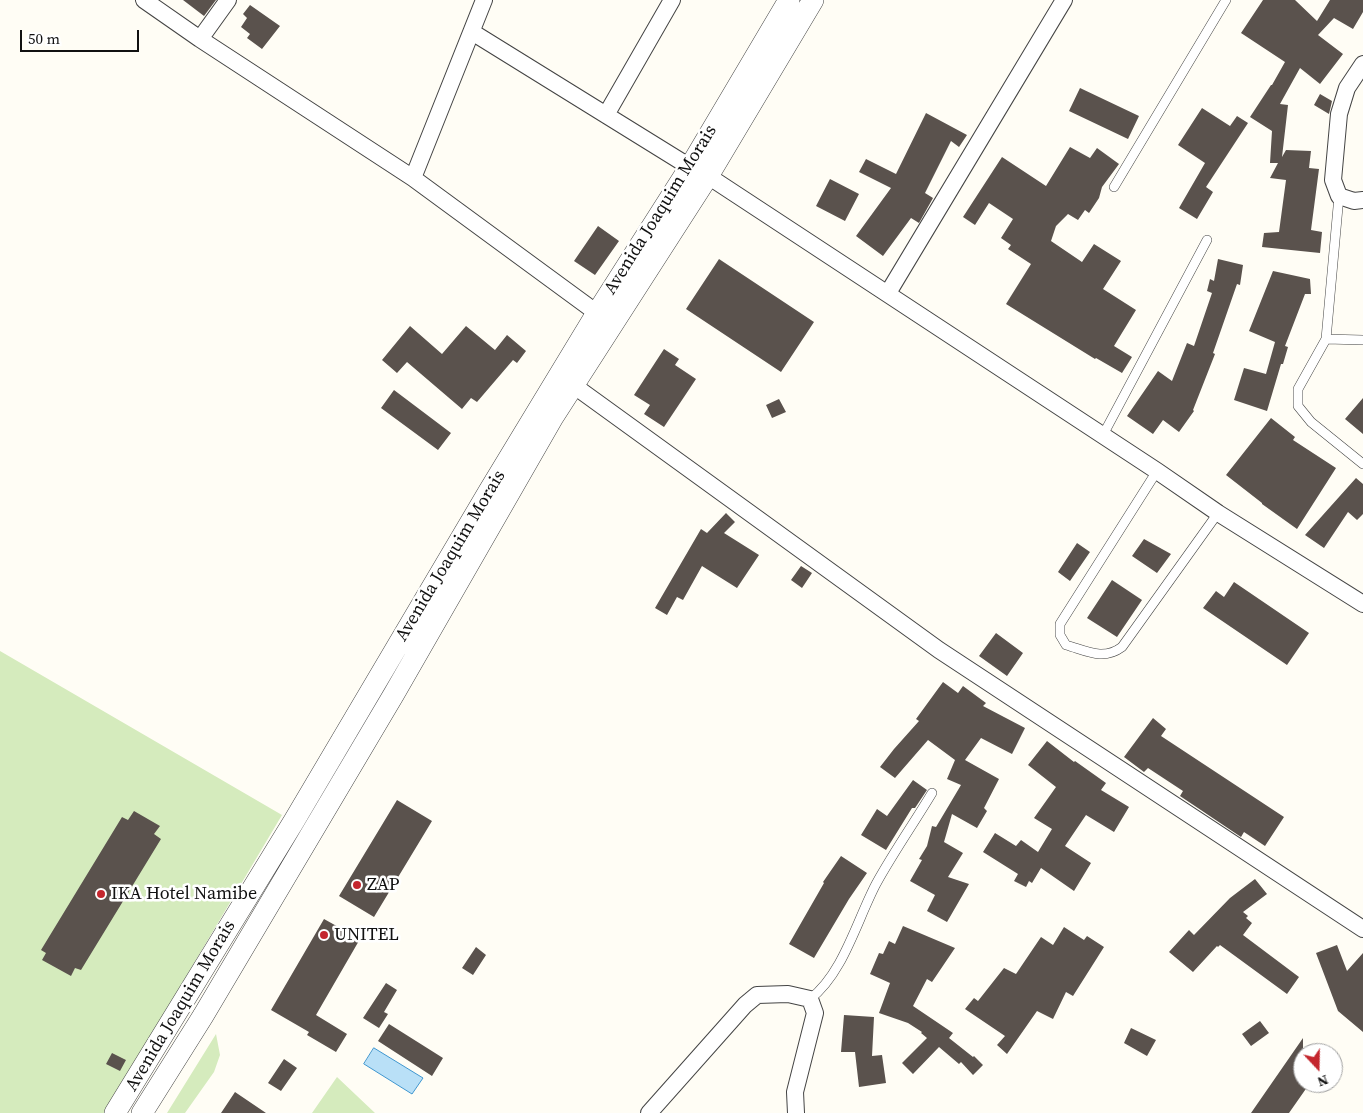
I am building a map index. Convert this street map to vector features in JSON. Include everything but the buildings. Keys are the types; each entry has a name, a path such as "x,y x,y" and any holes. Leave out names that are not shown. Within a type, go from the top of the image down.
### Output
{"street":[{"path":"144,0 200,39 413,178 597,313"},
{"path":"200,39 228,0"},
{"path":"413,178 484,0"},
{"path":"606,115 672,0"},
{"name":"Avenida Joaquim Morais","path":"142,1113 208,1007 374,728 699,171 789,0"},
{"name":"Avenida Joaquim Morais","path":"115,1113 294,821 597,313 699,171 813,0"},
{"path":"888,293 1064,0"},
{"path":"472,32 699,171 888,293 1218,513 1363,604"},
{"path":"1363,64 1347,88 1339,114 1333,180 1339,196 1354,201 1363,200"},
{"path":"573,385 939,650 1363,929"},
{"path":"649,1113 734,1016 757,995 788,994 810,999 815,1013 795,1092 796,1113"}],"lane":[{"path":"1114,187 1226,0"},
{"path":"1339,196 1326,339 1298,389 1298,406 1311,422 1363,464"},
{"path":"1103,435 1207,240"},
{"path":"1326,339 1363,340"},
{"path":"1157,471 1060,624 1060,635 1066,645 1103,656 1114,654 1122,647 1218,513"},
{"path":"810,999 821,991 834,973 876,884 932,793"}],"green space":[{"path":"0,651 282,815 105,1113 0,1113"},
{"path":"216,1034 220,1055 214,1072 185,1113 167,1113"},
{"path":"337,1077 375,1113 312,1113"}],"water":[{"path":"374,1048 423,1078 412,1094 364,1064"}],"place":[{"name":"ZAP","path":"357,885"},
{"name":"IKA Hotel Namibe","path":"101,894"},
{"name":"UNITEL","path":"324,935"}]}
